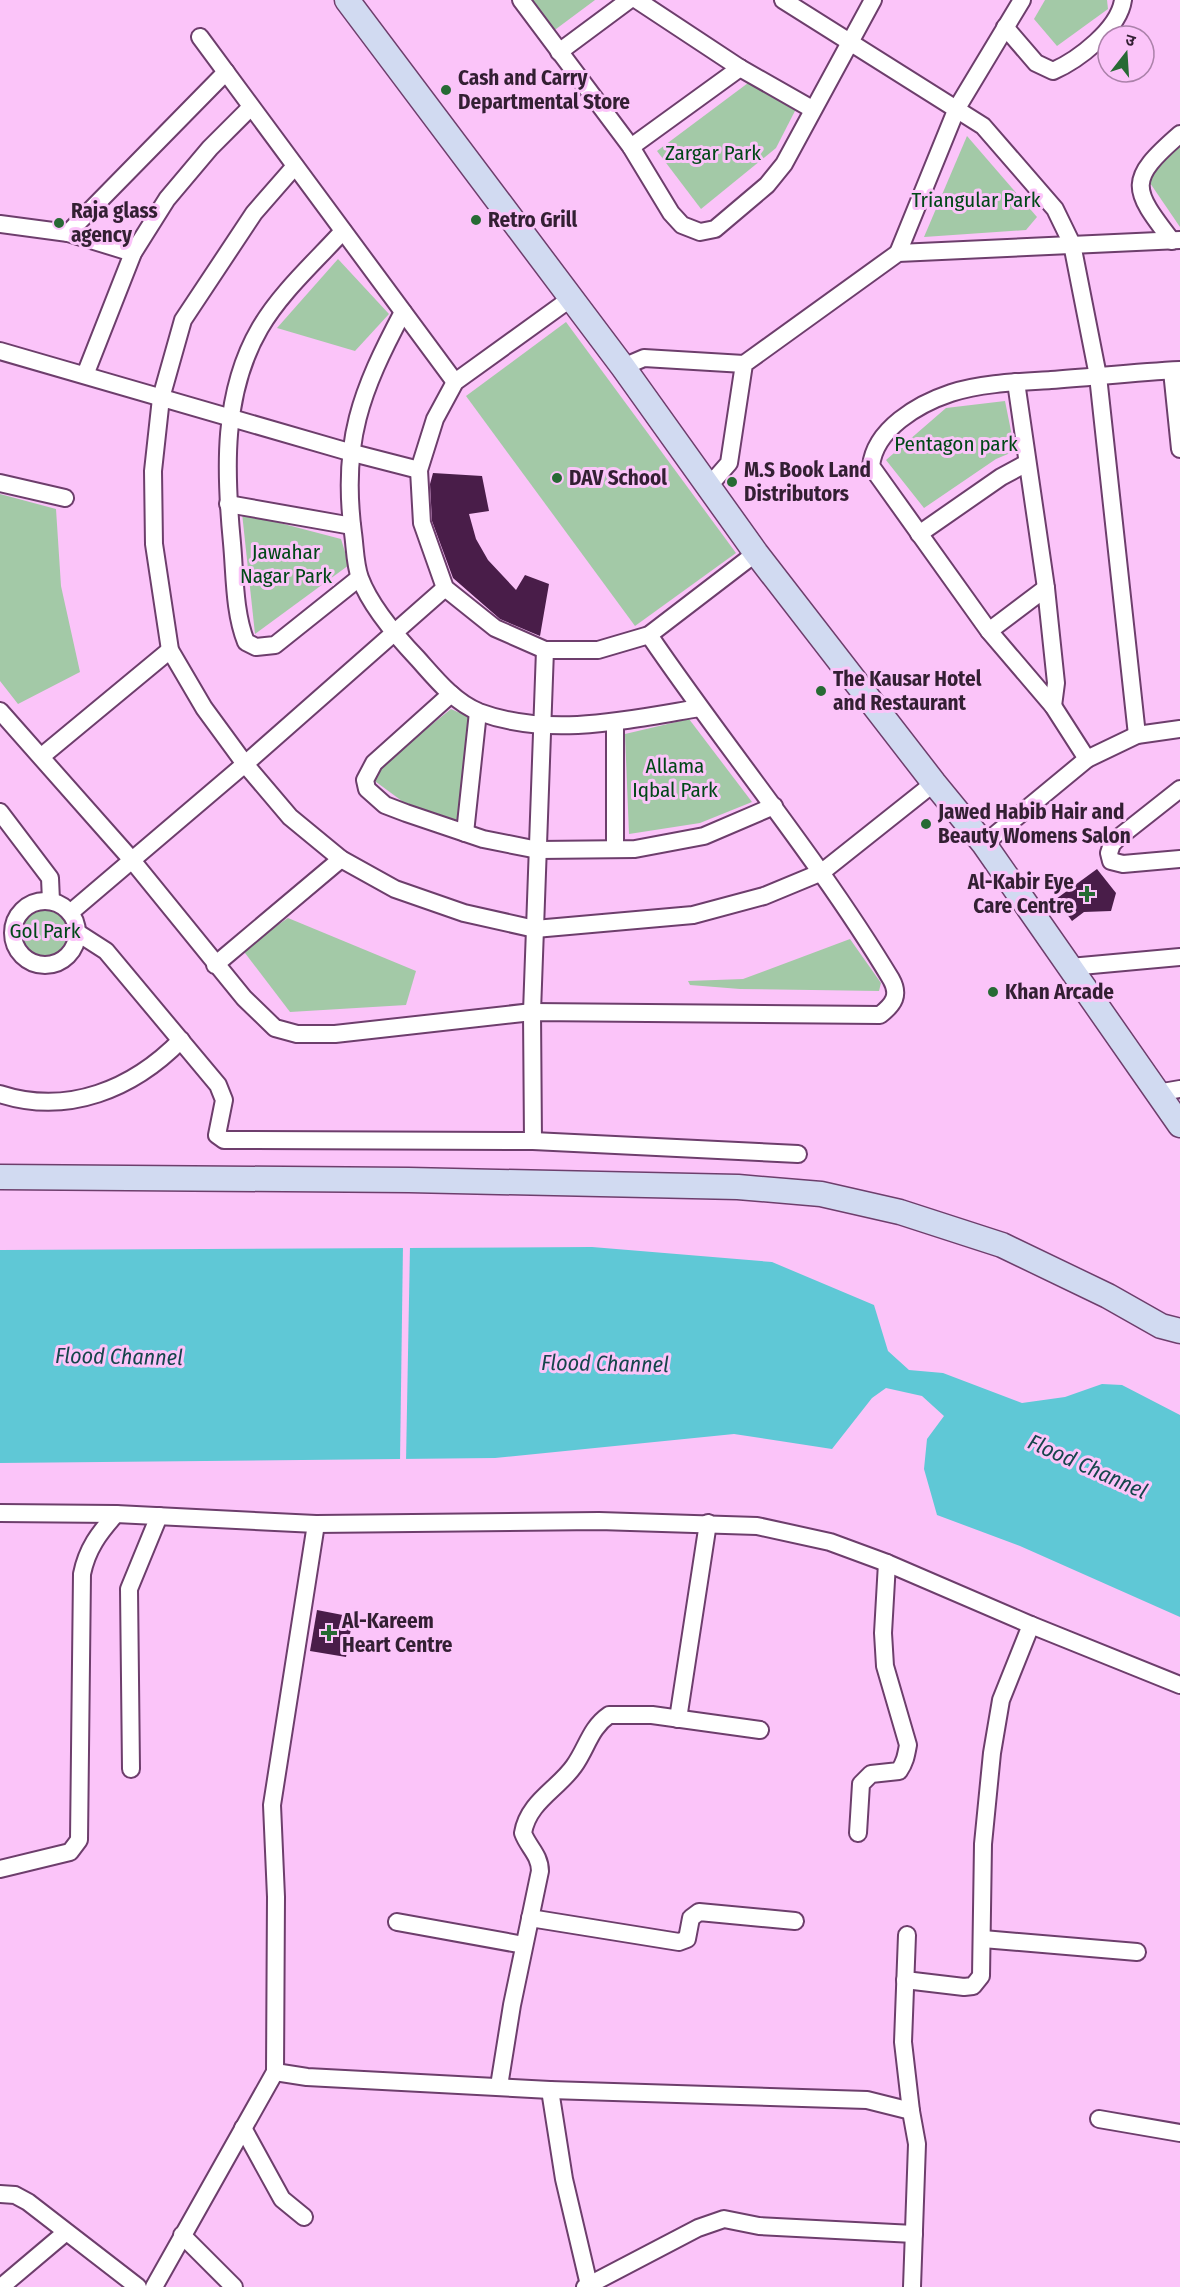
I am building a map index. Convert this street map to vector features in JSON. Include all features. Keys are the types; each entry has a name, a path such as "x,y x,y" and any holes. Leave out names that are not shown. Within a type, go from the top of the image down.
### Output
{"main road":[{"path":"350,1 570,299 623,367 756,553 933,783 984,844 1070,967 1169,1091 1180,1125"},
{"path":"0,1177 367,1179 738,1187 821,1194 900,1212 1002,1245 1108,1296 1161,1326 1180,1331"}],"street":[{"path":"521,0 631,147 671,213 689,229 705,232 715,228 767,185 784,164 873,0"},
{"path":"559,52 629,0"},
{"path":"637,0 740,68 812,109"},
{"path":"783,0 983,126 1055,209 1072,244 1098,376 1137,735"},
{"path":"623,367 644,358 744,364 898,253 957,108 1022,0"},
{"path":"1005,27 1036,63 1053,71 1072,62 1114,24 1123,0"},
{"path":"200,37 455,382"},
{"path":"631,147 740,68"},
{"path":"68,233 226,72"},
{"path":"85,375 133,253 167,199 210,148 251,106"},
{"path":"1176,240 1145,206 1139,188 1151,159 1180,134"},
{"path":"295,166 254,213 188,312 177,335 161,398 153,471 154,544 170,650 204,708 245,764 290,817 341,859 395,889 464,913 535,929 693,915 764,896 822,872 933,783"},
{"path":"0,224 68,233 133,253"},
{"path":"343,231 291,287 260,328 244,364 229,416 228,504 242,633 249,645 260,648 275,645 359,578"},
{"path":"898,253 1176,240"},
{"path":"570,299 455,382 435,419 419,470 422,523 445,588 495,628 545,650 598,650 650,635 756,553"},
{"path":"403,312 378,358 359,410 349,452 352,526 359,578 393,633 451,694 478,712 543,726 615,722 699,708"},
{"path":"0,351 349,452 419,470"},
{"path":"708,487 729,463 744,364"},
{"path":"1087,759 1053,706 989,631 871,466 878,440 927,403 953,392 1016,382 1176,371 1180,449"},
{"path":"1016,382 1046,588 1056,683 1053,706"},
{"path":"919,534 1001,477 1027,463"},
{"path":"0,483 65,498"},
{"path":"228,504 352,526"},
{"path":"71,912 245,764 445,588"},
{"path":"989,631 1046,588"},
{"path":"0,711 131,859 215,965 275,1028 297,1034 335,1034 532,1012 879,1015 894,1002 896,987 843,901 699,708 650,635"},
{"path":"42,756 170,650"},
{"path":"533,1141 532,1012 545,650"},
{"path":"451,694 381,755 368,771 365,780 367,789 385,805 465,833 538,850 635,849 704,836 774,806"},
{"path":"465,833 478,712"},
{"path":"615,722 615,849"},
{"path":"984,844 1087,759 1137,735 1180,729"},
{"path":"1180,789 1118,838 1110,847 1108,854 1111,861 1123,864 1180,859"},
{"path":"0,812 50,878 51,901"},
{"path":"215,965 341,859"},
{"path":"78,933 70,954 50,965 28,961 20,953 12,932 15,921 29,904 40,900 62,905 71,912 78,933 106,951 223,1093 224,1106 217,1135 224,1140 533,1141 798,1154"},
{"path":"1070,967 1180,957"},
{"path":"0,1094 30,1101 50,1102 90,1097 127,1083 144,1073 181,1040"},
{"path":"0,1513 116,1514 316,1524 599,1521 757,1526 799,1533 887,1563 1031,1625 1180,1685"},
{"path":"0,1869 70,1852 79,1840 81,1574 85,1556 92,1544 116,1514"},
{"path":"132,1769 129,1589 159,1516"},
{"path":"678,1719 708,1523"},
{"path":"154,2287 275,2072 276,1897 272,1805 316,1524"},
{"path":"858,1833 861,1784 871,1774 898,1771 906,1761 908,1745 885,1666 883,1633 887,1563"},
{"path":"905,1980 973,1986 979,1981 982,1969 983,1939 983,1844 992,1754 1001,1700 1031,1625"},
{"path":"500,2086 524,1945 540,1871 539,1859 526,1842 523,1833 532,1811 569,1773 591,1733 609,1715 616,1713 678,1719 760,1730"},
{"path":"530,1918 679,1942 687,1939 691,1918 699,1912 795,1921"},
{"path":"397,1922 524,1945"},
{"path":"907,1935 903,2042 917,2144 912,2287"},
{"path":"983,1939 1137,1952"},
{"path":"275,2072 307,2077 550,2090 867,2100 911,2111"},
{"path":"550,2090 564,2179 587,2286 698,2228 724,2218 759,2226 914,2234"},
{"path":"1099,2119 1180,2133"},
{"path":"243,2128 282,2199 304,2217"},
{"path":"0,2194 15,2195 28,2202 65,2233 138,2287"},
{"path":"1,2287 65,2233"},
{"path":"182,2235 234,2287"}],"green space":[{"path":"528,0 595,0 552,32"},
{"path":"1045,0 1107,0 1108,9 1057,46 1034,19"},
{"name":"Zargar Park","path":"748,83 797,107 776,148 701,209 657,151"},
{"name":"Triangular Park","path":"967,136 1037,217 1026,230 924,237"},
{"path":"1180,141 1180,227 1150,183 1152,166"},
{"path":"338,259 389,314 355,351 277,328"},
{"path":"566,322 736,553 635,626 466,396"},
{"name":"Pentagon park","path":"1005,401 1015,451 996,459 924,508 886,460 946,408"},
{"path":"0,494 56,509 61,586 80,672 18,704 0,681"},
{"name":"Jawahar Nagar Park","path":"242,513 341,539 349,565 255,634"},
{"path":"451,709 469,717 458,822 406,804 368,776"},
{"name":"Allama Iqbal Park","path":"689,719 752,802 700,823 629,834 625,734"},
{"name":"Gol Park","path":"40,905 50,905 60,909 68,917 72,932 68,947 60,955 50,959 40,959 30,955 22,947 18,937 18,927 22,917 30,909"},
{"path":"288,918 416,971 406,1005 290,1012 242,949"},
{"path":"850,939 881,983 879,991 740,989 690,985 688,981 743,979"}],"water":[{"name":"Flood Channel","path":"592,1247 772,1262 874,1305 888,1351 909,1370 943,1373 1022,1403 1065,1397 1102,1384 1122,1385 1180,1415 1180,1617 1020,1546 937,1515 924,1469 927,1439 944,1416 922,1396 886,1388 872,1398 832,1449 734,1434 495,1458 0,1463 0,1250"}],"pier":[{"path":"403,1245 410,1245 406,1462 400,1462"}],"building":[{"path":"433,473 482,476 489,511 469,514 476,539 488,560 516,590 525,575 549,584 540,636 500,619 453,578 432,521 430,484"},
{"path":"1097,869 1116,893 1111,911 1084,912 1072,921 1056,899"},
{"path":"317,1610 353,1617 346,1657 310,1651"}],"place":[{"name":"Cash and Carry Departmental Store","path":"446,90"},
{"name":"Retro Grill","path":"476,220"},
{"name":"Raja glass agency","path":"59,223"},
{"name":"DAV School","path":"557,478"},
{"name":"M.S Book Land Distributors","path":"732,482"},
{"name":"The Kausar Hotel and Restaurant","path":"821,691"},
{"name":"Jawed Habib Hair and Beauty Womens Salon","path":"926,824"},
{"name":"Al-Kabir Eye Care Centre","path":"1087,894"},
{"name":"Khan Arcade","path":"993,992"},
{"name":"Al-Kareem Heart Centre","path":"329,1633"}]}
